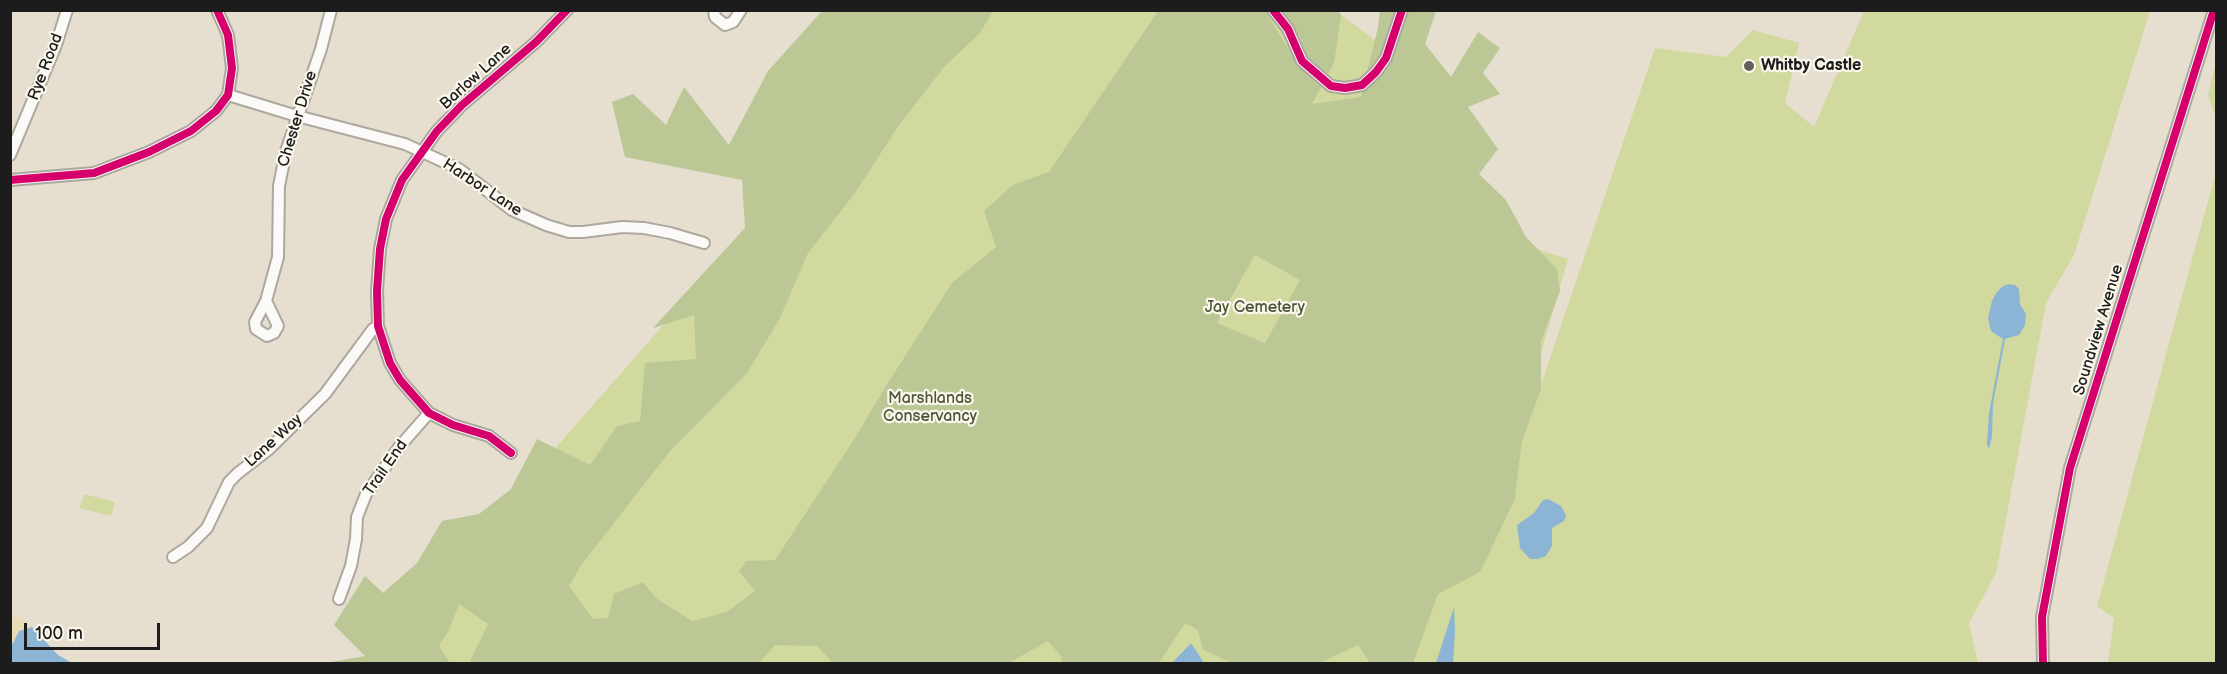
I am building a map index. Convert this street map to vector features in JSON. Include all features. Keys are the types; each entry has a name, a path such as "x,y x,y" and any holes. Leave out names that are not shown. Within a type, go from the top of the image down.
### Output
{"street":[{"name":"Rye Road","path":"10,155 56,45 67,10"},
{"path":"10,180 94,173 149,152 191,131 216,111 228,95 232,68 228,35 217,10"},
{"name":"Chester Drive","path":"266,301 278,257 279,186 286,151 321,49 331,10"},
{"name":"Barlow Lane","path":"512,453 489,436 453,425 429,414 406,388 390,363 378,326 379,260 386,219 402,180 422,152 462,105 536,42 567,10"},
{"path":"714,10 716,17 725,24 733,22 741,10"},
{"path":"1273,10 1288,29 1302,61 1331,86 1345,88 1362,85 1376,72 1386,58 1402,10"},
{"name":"Soundview Avenue","path":"2043,663 2042,618 2070,468 2214,10"},
{"name":"Harbor Lane","path":"228,95 297,116 405,144 459,169 512,210 546,225 569,232 622,227 644,228 704,243"},
{"name":"Lane Way","path":"173,557 188,547 207,528 229,482 268,450 325,394 373,329 378,326"},
{"name":"Trail End","path":"339,599 351,566 357,517 366,494 400,446 429,414"}],"green space":[{"name":"Marshlands Conservancy","path":"822,11 993,11 980,33 945,66 899,125 855,193 808,253 780,318 747,373 670,451 582,564 569,586 593,619 608,618 614,594 643,582 656,598 692,621 727,612 755,591 739,571 746,561 775,560 952,283 996,247 984,211 1013,185 1049,172 1158,11 1265,11 1289,50 1302,41 1283,11 1339,11 1341,15 1334,63 1312,104 1361,97 1380,11 1436,11 1425,44 1451,77 1478,32 1500,48 1483,73 1500,94 1468,107 1498,149 1479,174 1506,200 1526,237 1557,269 1560,291 1541,341 1541,389 1522,441 1515,499 1480,572 1438,594 1413,663 1370,663 1358,645 1319,663 1232,663 1203,650 1198,630 1185,623 1157,663 1062,663 1061,656 1048,641 1007,664 833,663 817,646 775,645 759,663 475,663 470,661 488,624 459,604 449,630 439,646 449,662 443,664 320,664 365,656 334,625 365,576 383,593 417,563 442,521 479,514 511,489 537,439 590,465 617,426 640,421 645,363 696,359 694,315 653,328 745,228 742,180 625,157 612,102 633,94 666,125 684,87 729,145 768,71","holes":["1255,255 1300,280 1265,343 1217,323"]},
{"name":"Marshlands Conservancy","path":"833,11 1336,11 1376,41 1329,283 1282,146 1175,333 1279,395 1369,196 1568,259 1478,573 1515,499 1522,441 1655,48 1726,57 1753,30 1799,43 1785,103 1814,127 1864,11 2150,11 2074,255 2046,303 1996,573 1969,623 1978,663 1453,664 1453,661 1451,664 366,664 766,208"},
{"path":"2216,61 2216,118 2208,95"},
{"path":"2216,172 2216,663 2108,663 2114,618 2097,606"},
{"name":"Jay Cemetery","path":"1255,255 1301,280 1265,343 1217,323"},
{"path":"84,494 115,502 111,516 80,508"}],"sand":[{"path":"15,615 32,627 19,631 11,647 11,624"}],"water":[{"path":"2009,284 2019,289 2020,304 2026,314 2025,325 2019,335 2005,339 1993,404 1992,436 1989,449 1987,444 1989,413 2003,339 1991,331 1988,318 1997,292"},
{"path":"1548,499 1561,506 1566,515 1564,521 1552,528 1552,546 1546,556 1530,559 1520,548 1517,525 1534,513 1543,500"},
{"path":"1454,607 1453,663 1436,663"},
{"path":"32,627 58,655 72,663 11,663 11,647 19,631"},
{"path":"1191,643 1204,663 1172,663"}],"cycle path":[{"path":"10,180 94,173 149,152 191,131 216,111 228,95 232,68 228,35 217,10"},
{"path":"511,453 489,436 453,425 429,413 400,380 390,363 378,326 377,291 380,249 386,219 402,180 437,131 462,105 536,42 567,10"},
{"path":"1273,10 1288,29 1302,61 1331,86 1345,88 1362,85 1376,72 1386,58 1402,10"},
{"path":"2043,664 2042,617 2070,468 2214,10"}],"place":[{"name":"Whitby Castle","path":"1749,66"}]}
